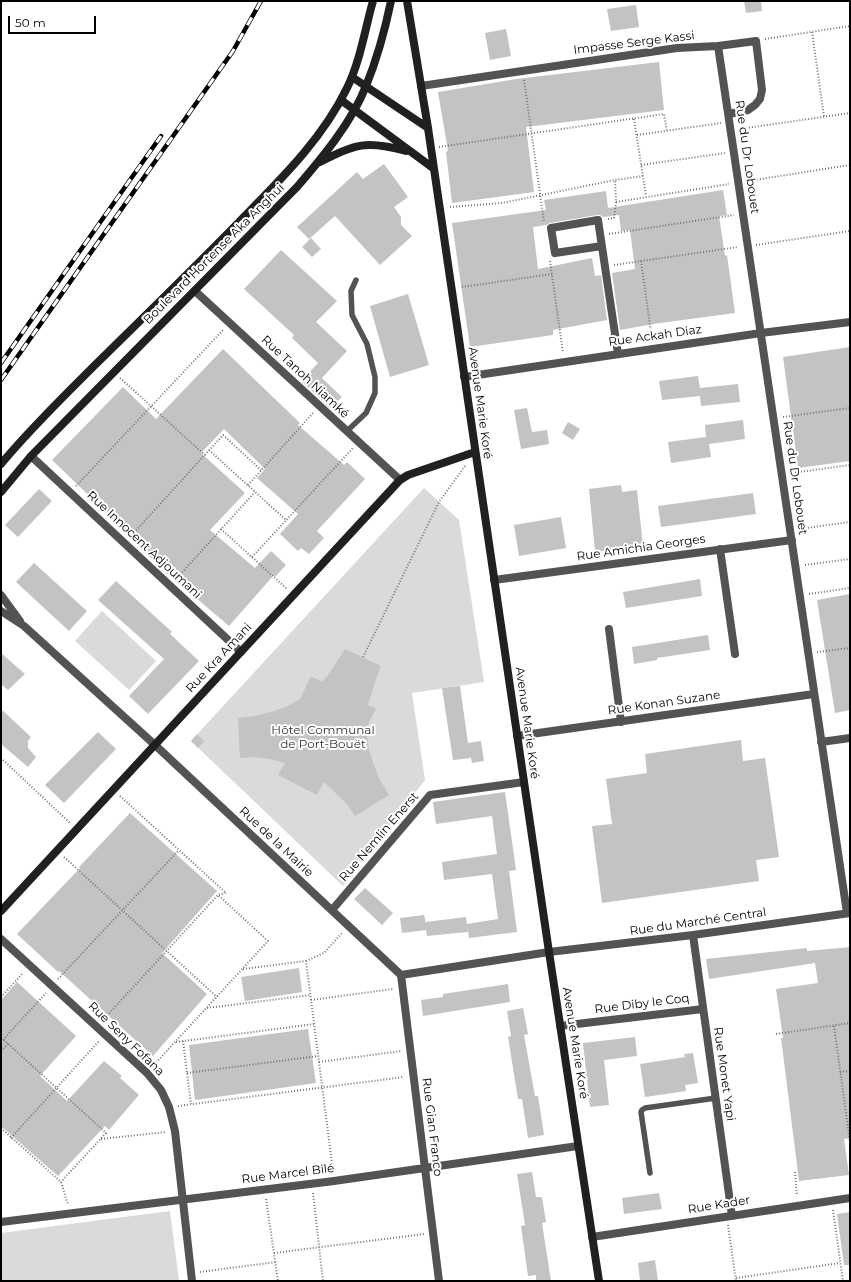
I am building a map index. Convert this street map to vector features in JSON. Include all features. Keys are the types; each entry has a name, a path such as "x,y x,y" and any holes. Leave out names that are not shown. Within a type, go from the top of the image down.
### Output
{"main road":[{"name":"Boulevard Hortense Aka Anghui","path":"1,464 42,418 218,243 289,170 320,132 341,100 352,77 373,1"},
{"name":"Boulevard Hortense Aka Anghui","path":"1,492 31,456 297,187 318,163 354,110 366,87 382,38 391,1"},
{"name":"Avenue Marie Koré","path":"408,1 599,1281"},
{"path":"352,77 428,128"},
{"path":"341,100 433,168"},
{"path":"318,163 345,150 372,144 386,145 411,152"},
{"name":"Rue Kra Amani","path":"1,912 400,480 408,474 475,452"}],"street":[{"name":"Impasse Serge Kassi","path":"421,86 677,48 718,46 756,41"},
{"path":"729,118 748,110 760,99 762,90 756,41"},
{"name":"Rue du Dr Lobouet","path":"718,46 821,742 849,913"},
{"path":"602,246 555,253 551,228 598,220 600,235 602,246 618,354"},
{"name":"Rue Tanoh Niamké","path":"195,291 400,480"},
{"name":"Rue Ackah Diaz","path":"464,377 761,333 850,322"},
{"name":"Rue Innocent Adjoumani","path":"31,456 241,652"},
{"name":"Rue Amichia Georges","path":"494,580 792,540"},
{"path":"720,549 735,654"},
{"name":"Rue de la Mairie","path":"1,595 24,626"},
{"name":"Rue de la Mairie","path":"1,611 24,626 155,745 401,975"},
{"path":"609,629 621,722"},
{"name":"Rue Konan Suzane","path":"517,736 814,694"},
{"path":"821,742 850,738"},
{"name":"Rue Nemlin Enerst","path":"332,910 430,796 524,782"},
{"name":"Rue du Marché Central","path":"549,952 693,935 849,913"},
{"name":"Rue Monet Yapi","path":"693,935 716,1098 729,1216"},
{"name":"Rue Seny Fofana","path":"1,939 97,1026 146,1073 161,1090 169,1107 175,1131 191,1277"},
{"path":"401,975 549,952"},
{"name":"Rue Gian Franco","path":"401,975 439,1281"},
{"name":"Rue Diby le Coq","path":"560,1026 703,1009"},
{"name":"Rue Marcel Bilé","path":"1,1222 312,1183 578,1146"},
{"name":"Rue Kader","path":"592,1237 850,1198"}],"lane":[{"path":"347,431 366,413 375,393 375,377 367,344 352,316 351,291 356,280"},
{"path":"650,1173 641,1112 642,1110 645,1108 716,1098"}],"path":[{"path":"756,41 850,26"},
{"path":"812,32 824,117"},
{"path":"523,71 531,134 542,195 545,228 551,228"},
{"path":"731,131 850,113"},
{"path":"430,148 664,114 667,131"},
{"path":"634,118 646,196"},
{"path":"637,135 667,131 729,118"},
{"path":"641,165 734,151"},
{"path":"439,208 502,203 642,176"},
{"path":"598,220 614,218 616,202 615,180"},
{"path":"600,235 744,214"},
{"path":"605,267 850,230"},
{"path":"555,253 549,254 565,362"},
{"path":"641,261 654,349"},
{"path":"451,289 552,274"},
{"path":"69,492 230,323"},
{"path":"113,372 205,455"},
{"path":"248,485 320,406"},
{"path":"774,419 850,408"},
{"path":"124,543 223,435 261,470"},
{"path":"252,557 358,442"},
{"path":"210,450 286,520"},
{"path":"362,657 440,502 475,452"},
{"path":"782,475 850,465"},
{"path":"169,585 255,492"},
{"path":"790,531 850,522"},
{"path":"221,529 293,595"},
{"path":"796,567 850,559"},
{"path":"800,595 850,588"},
{"path":"808,654 850,648"},
{"path":"1,758 77,829"},
{"path":"97,1026 218,895 226,893 113,790"},
{"path":"5,1047 1,1043 178,850"},
{"path":"57,851 217,997"},
{"path":"146,1073 268,942 218,895"},
{"path":"242,970 306,961 324,953 349,926"},
{"path":"306,961 334,1180"},
{"path":"1,997 30,965"},
{"path":"311,1000 402,988"},
{"path":"206,1008 310,995"},
{"path":"776,1034 850,1023"},
{"path":"176,1042 314,1024"},
{"path":"834,1026 840,1072 849,1121 850,1142"},
{"path":"11,1138 105,1034"},
{"path":"4,1040 106,1133 61,1182"},
{"path":"183,1041 191,1104"},
{"path":"1,1051 8,1044"},
{"path":"319,1062 410,1050"},
{"path":"187,1073 318,1056"},
{"path":"840,1072 850,1071"},
{"path":"169,1107 413,1076"},
{"path":"1,1128 61,1182 71,1214"},
{"path":"99,1140 175,1131"},
{"path":"794,1172 798,1206"},
{"path":"312,1183 323,1281"},
{"path":"265,1188 278,1281"},
{"path":"831,1200 843,1281"},
{"path":"729,1216 736,1280 840,1263"},
{"path":"274,1253 433,1233"},
{"path":"191,1277 276,1262"}],"green space":[{"name":"Hôtel Communal de Port-Bouët","path":"424,488 459,520 484,682 412,693 425,780 343,886 191,741"},
{"path":"102,611 156,661 129,690 75,641"},
{"path":"170,1211 179,1281 1,1281 1,1233"}],"building":[{"path":"744,1 761,1 762,11 746,13"},
{"path":"636,5 639,27 611,31 607,9"},
{"path":"506,29 511,56 490,60 485,33"},
{"path":"659,62 664,110 526,127 534,192 452,203 446,152 448,151 438,92 516,79"},
{"path":"384,164 408,197 394,207 401,217 401,225 412,236 380,265 335,216 309,239 297,227 357,172 363,179"},
{"path":"723,190 727,215 719,216 725,256 727,255 735,313 620,330 612,273 635,269 630,230 621,231 619,215 603,217 597,215 533,227 538,269 592,258 595,276 601,275 607,320 553,330 553,335 470,347 452,223 546,210 544,200 606,191 608,208"},
{"path":"311,238 321,249 312,257 302,247"},
{"path":"281,250 337,301 316,322 347,351 322,378 342,397 330,408 301,381 318,363 292,338 294,335 244,289"},
{"path":"408,294 429,365 390,377 370,306"},
{"path":"850,347 850,461 798,468 783,357"},
{"path":"223,349 300,423 298,425 344,465 347,462 365,479 317,531 324,538 309,554 301,548 298,551 280,534 298,514 257,478 265,469 224,429 201,453 245,493 210,530 255,568 271,551 286,565 275,577 273,576 229,626 168,574 52,460 123,387 156,419"},
{"path":"698,376 700,388 738,384 740,402 701,406 700,396 662,400 659,381"},
{"path":"527,408 532,432 547,430 549,444 521,449 514,410"},
{"path":"743,420 745,439 709,444 711,457 671,463 668,442 706,437 705,425"},
{"path":"568,422 580,429 573,440 562,433"},
{"path":"621,485 622,492 637,490 643,546 595,552 589,489"},
{"path":"39,489 52,501 18,537 5,525"},
{"path":"753,493 756,514 661,527 658,506"},
{"path":"561,517 566,548 519,556 514,525"},
{"path":"34,563 87,611 69,631 16,582"},
{"path":"700,579 702,596 626,608 623,592"},
{"path":"116,581 172,632 170,634 199,661 148,714 129,696 164,659 98,600"},
{"path":"850,594 850,710 835,713 817,600"},
{"path":"708,635 710,650 657,658 657,660 634,664 632,647"},
{"name":"Hôtel Communal de Port-Bouët","path":"345,649 381,666 368,705 376,709 366,728 369,750 374,765 380,780 389,795 355,816 347,804 324,782 317,795 278,775 285,763 254,757 240,758 238,718 271,712 286,707 300,699 311,676 322,682"},
{"path":"1,653 25,674 8,690 1,684"},
{"path":"460,686 468,743 481,741 484,761 472,763 471,758 453,760 442,688"},
{"path":"1,709 31,737 28,741 28,748 36,757 28,767 1,744"},
{"path":"98,732 116,749 64,803 45,785"},
{"path":"197,734 204,741 198,748 191,741"},
{"path":"741,740 743,761 765,758 779,857 756,860 759,881 602,903 592,826 612,824 606,779 647,773 645,754"},
{"path":"505,792 516,870 509,871 517,932 469,938 467,924 498,919 492,874 444,880 442,862 497,854 492,816 436,824 433,802"},
{"path":"130,813 217,891 162,953 207,994 153,1056 17,934"},
{"path":"365,888 393,913 382,925 354,899"},
{"path":"424,915 426,924 426,922 466,917 468,932 427,936 426,930 402,933 400,918"},
{"path":"850,947 850,1138 844,1139 849,1175 799,1181 776,989 818,983 815,963 709,979 706,959 807,948 807,951"},
{"path":"299,968 302,992 245,1001 241,977"},
{"path":"17,982 76,1036 40,1076 67,1101 104,1061 122,1076 120,1078 139,1095 109,1130 105,1126 58,1176 1,1126 1,1000"},
{"path":"508,984 510,1002 423,1016 421,1000 443,997 443,994"},
{"path":"523,1008 528,1034 524,1035 535,1096 538,1096 544,1135 528,1138 522,1099 518,1099 508,1037 511,1036 507,1011"},
{"path":"308,1029 316,1083 195,1100 189,1045"},
{"path":"635,1037 637,1056 604,1060 609,1105 590,1107 583,1043"},
{"path":"693,1053 698,1083 685,1085 686,1091 645,1097 640,1064 685,1057 684,1054"},
{"path":"532,1172 536,1197 542,1197 546,1222 542,1223 551,1281 536,1281 536,1275 528,1276 521,1226 525,1225 517,1174"},
{"path":"659,1193 662,1209 624,1214 622,1198"},
{"path":"850,1212 850,1265 844,1265 837,1214"},
{"path":"655,1260 658,1281 640,1281 638,1263"}],"railway":[{"path":"1,380 233,51 261,1"},
{"path":"1,363 161,136"}]}
